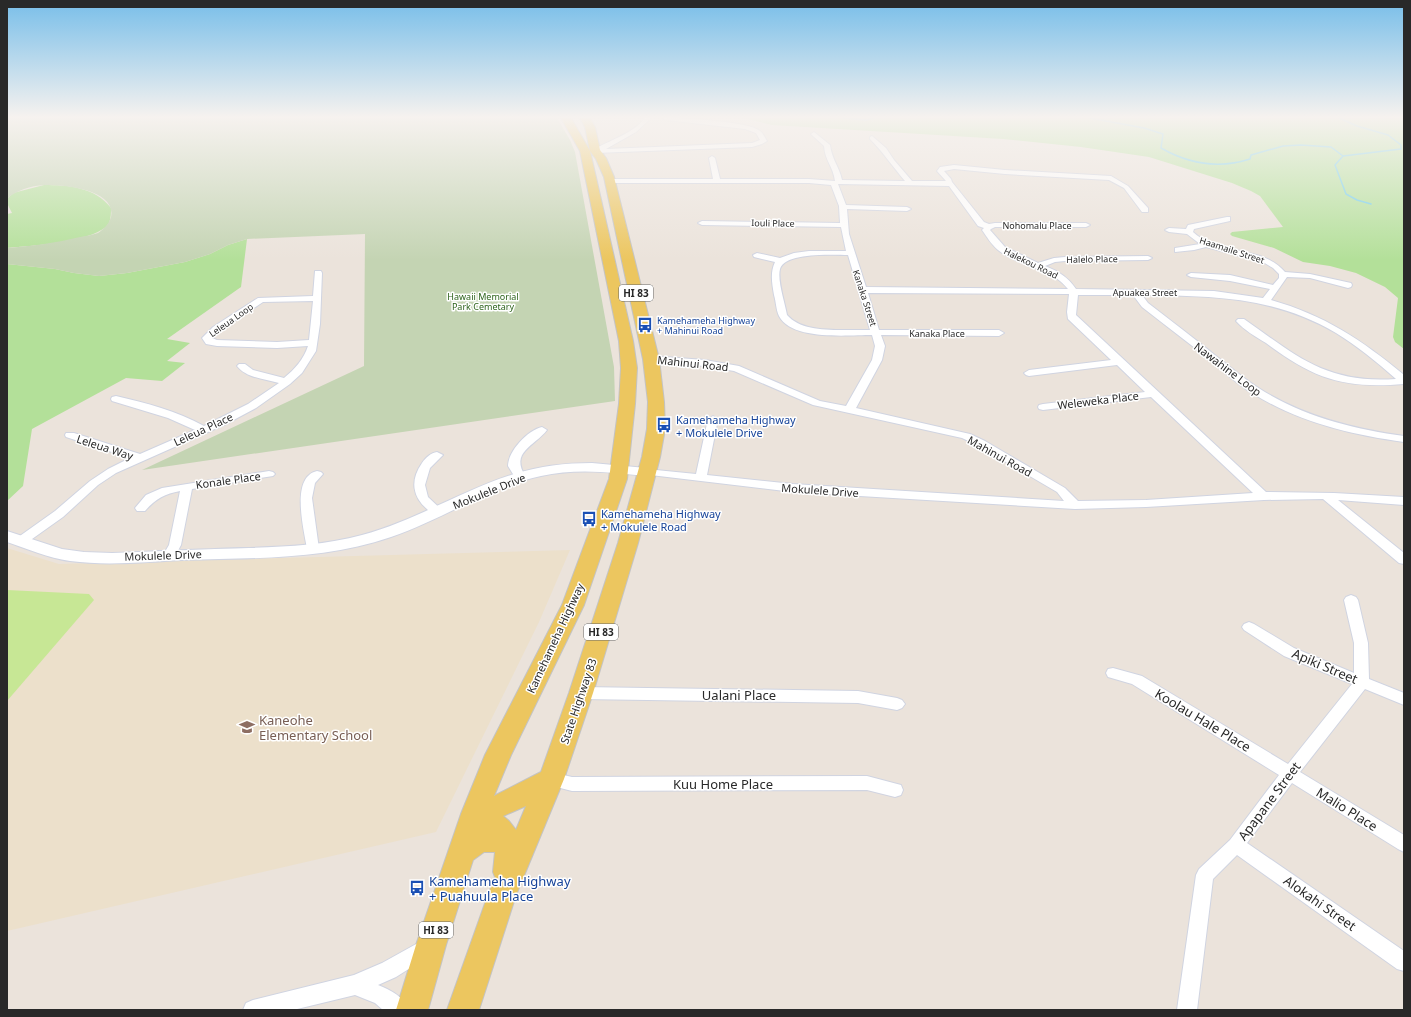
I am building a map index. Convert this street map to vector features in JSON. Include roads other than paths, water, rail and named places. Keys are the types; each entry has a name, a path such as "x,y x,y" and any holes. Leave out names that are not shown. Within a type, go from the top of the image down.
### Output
{"main road":[{"name":"Kamehameha Highway","path":"412,1010 431,945 474,814 498,755 573,605 618,479 627,404 629,368 626,341 592,182 591,165"},
{"name":"State Highway 83","path":"464,1010 502,895 551,779 582,693 628,543 651,457 656,429 656,402 651,359 609,181 604,165"},
{"path":"592,182 609,181"},
{"path":"602,228 620,227"},
{"path":"627,357 651,359"},
{"path":"474,814 508,803 551,779"},
{"path":"474,814 500,828 507,841 510,854 502,895"},
{"path":"462,852 475,842 488,839 507,841"}],"street":[{"path":"714,165 717,181"},
{"name":"Kanaka Street","path":"833,165 838,174 836,186 844,207 845,234 880,346 879,356 850,410"},
{"path":"895,165 910,182"},
{"name":"Halekou Road","path":"1073,292 1070,285 1062,279 1000,248 986,230 988,227 981,224 953,186 949,184 949,180 940,171 942,168 954,167 1005,172 1108,178 1116,180 1126,187 1145,210"},
{"path":"609,181 809,181 836,183 910,182 949,184"},
{"path":"844,207 907,209"},
{"name":"Haamaile Street","path":"1227,219 1190,227 1189,232 1194,238 1206,244 1267,261 1278,268 1283,274"},
{"name":"Iouli Place","path":"702,222 844,225"},
{"name":"Nohomalu Place","path":"988,227 996,225 1086,225"},
{"path":"1168,230 1189,232"},
{"path":"1178,250 1194,248 1206,244"},
{"path":"757,255 782,261 801,254 851,253"},
{"name":"Halelo Place","path":"1037,266 1054,260 1065,259 1148,258"},
{"name":"Kanaka Place","path":"782,261 777,265 775,271 783,315 787,321 800,328 819,332 999,333"},
{"name":"Leleua Place","path":"14,538 59,514 102,477 244,410 286,382 307,359 313,343 318,272"},
{"path":"1266,302 1283,278 1283,274 1310,276 1348,285"},
{"path":"1191,275 1230,278 1275,288"},
{"name":"Apuakea Street","path":"862,290 1215,293 1266,302 1302,313 1330,326 1352,340 1404,381"},
{"path":"1073,292 1071,314 1073,319 1263,496"},
{"name":"Nawahine Loop","path":"1135,292 1145,305 1245,383 1263,395 1285,406 1324,421 1366,433 1404,440"},
{"name":"Leleua Loop","path":"313,343 277,345 217,343 209,342 207,338 216,330 261,300 296,300 316,298"},
{"path":"1241,321 1301,363 1322,373 1358,382 1404,381"},
{"name":"Mahinui Road","path":"651,359 705,363 736,368 810,400 946,430 974,440 1061,490 1074,505"},
{"path":"1029,373 1119,362"},
{"path":"242,366 250,372 286,382"},
{"name":"Weleweka Place","path":"1043,407 1153,394"},
{"path":"116,399 170,414 203,430"},
{"path":"701,477 713,419"},
{"path":"520,477 514,467 514,460 528,438 542,430"},
{"name":"Leleua Way","path":"70,435 140,458"},
{"path":"437,455 429,460 426,465 419,486 423,498 438,512"},
{"name":"Mokulele Drive","path":"14,538 56,553 79,557 106,558 313,549 371,538 399,529 520,477 538,472 563,468 620,469 793,488 1074,505"},
{"name":"Konale Place","path":"141,508 150,498 166,490 269,474"},
{"path":"313,549 307,494 309,483 317,474"},
{"name":"Konale Place","path":"169,555 175,545 187,486"},
{"path":"1074,505 1107,505 1263,496 1326,496 1402,503"},
{"path":"1326,496 1404,560"},
{"path":"1351,600 1361,643 1362,682"},
{"name":"Apiki Street","path":"1249,628 1289,652 1404,699"},
{"name":"Koolau Hale Place","path":"1113,673 1138,680 1290,773"},
{"name":"Apapane Street","path":"1187,1010 1205,875 1236,845 1290,773 1362,682"},
{"name":"Ualani Place","path":"582,693 858,697 897,704"},
{"name":"Malio Place","path":"1290,773 1404,844"},
{"name":"Kuu Home Place","path":"551,779 572,784 867,783 895,790"},
{"name":"Alokahi Street","path":"1236,845 1404,962"},
{"path":"253,1010 355,985 388,970 431,945"},
{"path":"355,985 382,996 399,1010"}],"waterway":[{"path":"1335,165 1346,194 1357,200 1371,204"}],"place":[{"name":"Kamehameha Highway + Mahinui Road","path":"645,325"},
{"name":"Kamehameha Highway + Mokulele Drive","path":"664,425"},
{"name":"Kamehameha Highway + Mokulele Road","path":"589,519"},
{"name":"Kaneohe Elementary School","path":"247,727"},
{"name":"Kamehameha Highway + Puahuula Place","path":"417,888"}],"park label":[{"name":"Hawaii Memorial Park Cemetary","path":"483,302"}]}
